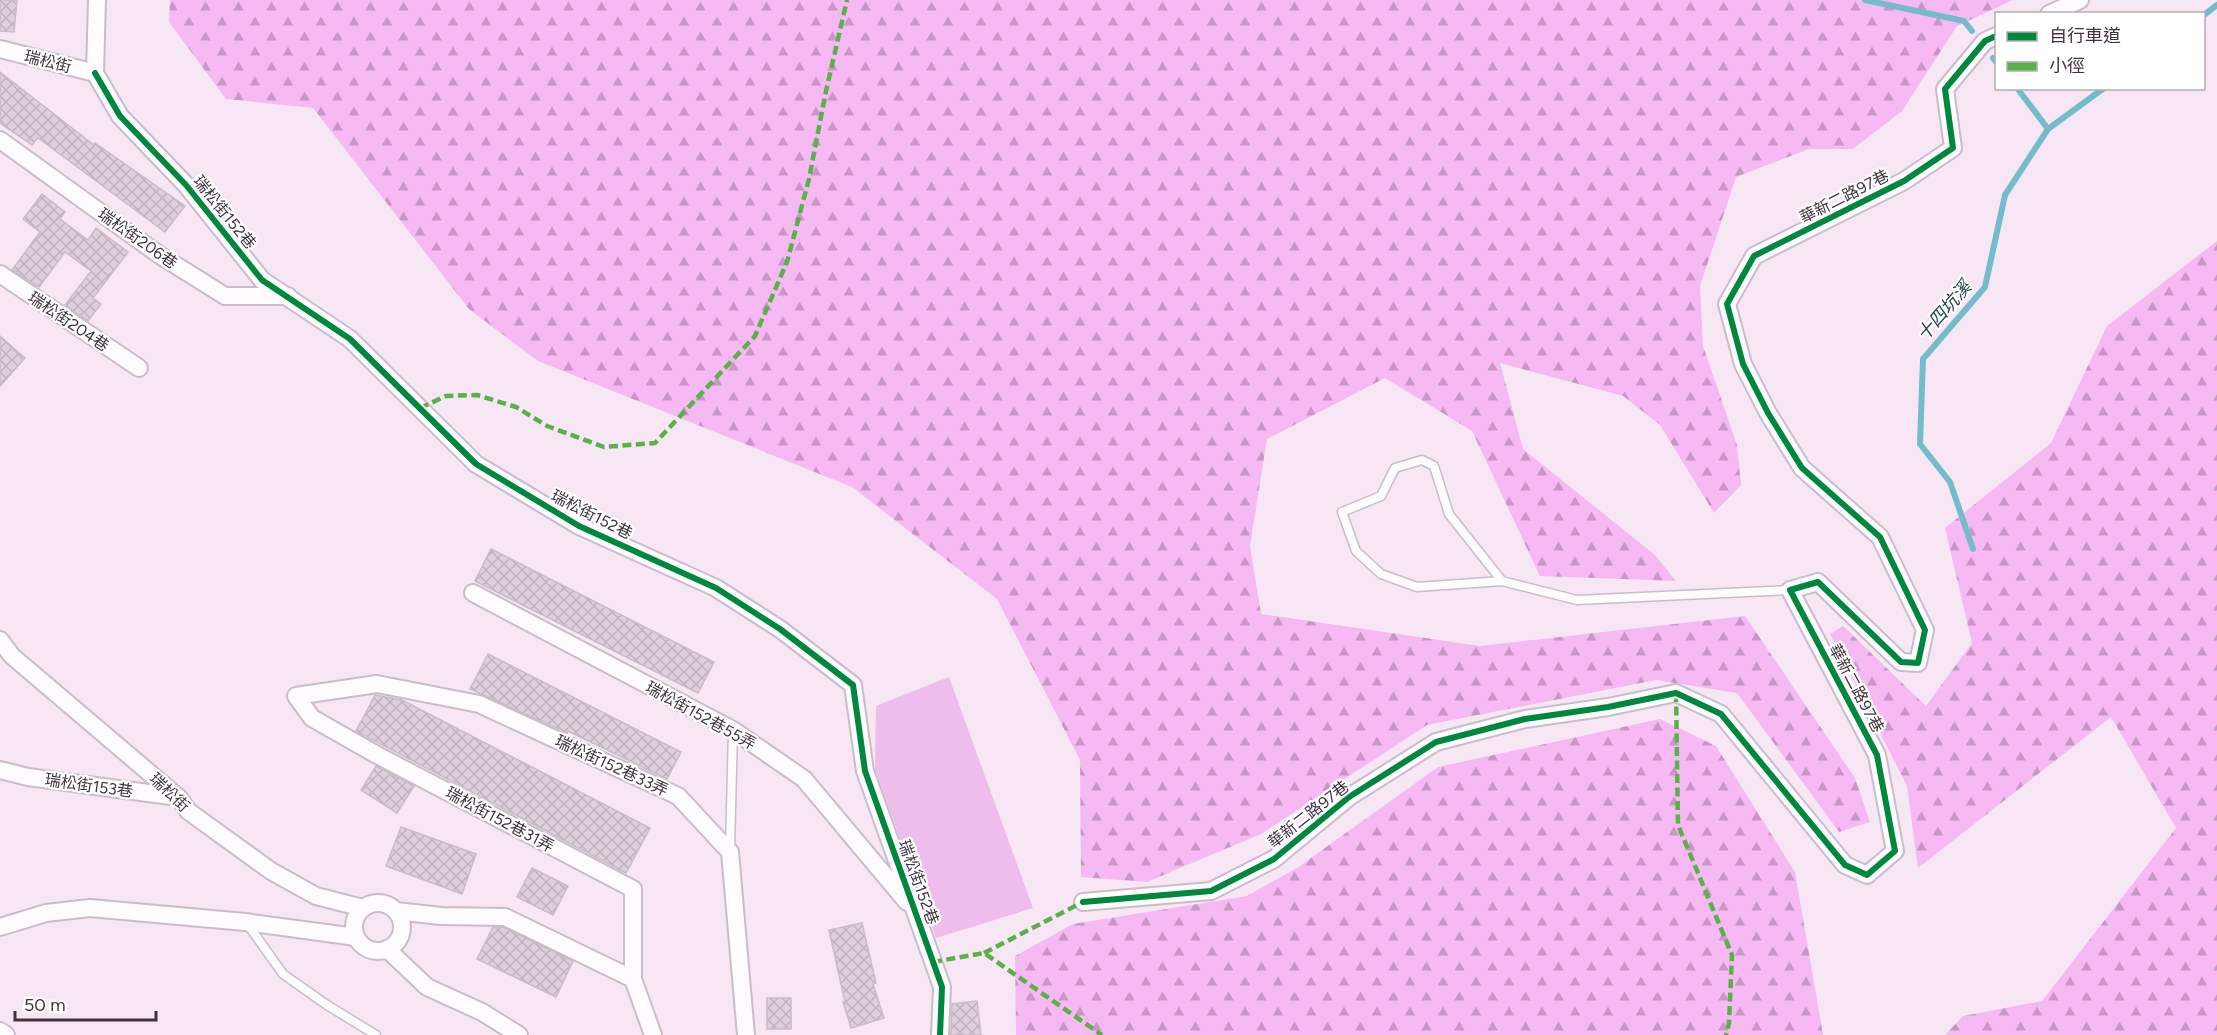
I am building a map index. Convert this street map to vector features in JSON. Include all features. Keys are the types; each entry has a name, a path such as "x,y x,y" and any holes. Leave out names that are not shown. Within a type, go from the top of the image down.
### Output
{"street":[{"path":"95,73 97,0"},
{"path":"2053,12 2080,0"},
{"name":"華新二路97巷","path":"1083,902 1211,891 1274,860 1349,797 1436,742 1525,720 1608,707 1676,693 1721,714 1845,865 1867,875 1895,852 1877,755 1790,590 1818,582 1901,662 1918,663 1925,630 1880,537 1802,468 1768,413 1743,364 1727,304 1754,256 1904,181 1953,147 1945,89 1985,41 1995,36"},
{"name":"瑞松街","path":"0,49 95,73"},
{"name":"瑞松街152巷","path":"95,73 120,116 186,185 262,280 350,339 476,464 579,526 716,588 780,629 853,685 865,771 942,987 940,1035"},
{"name":"瑞松街206巷","path":"0,140 161,256 225,296 289,296"},
{"name":"瑞松街204巷","path":"0,274 139,368"},
{"name":"瑞松街152巷55弄","path":"472,593 733,730 804,779 916,911"},
{"name":"瑞松街","path":"0,640 12,656 179,798 188,811 271,871 316,896 363,908 376,903 396,911"},
{"name":"瑞松街152巷33弄","path":"296,696 377,684 479,704 678,796 730,852"},
{"name":"瑞松街152巷31弄","path":"296,696 312,718 358,745 633,889 633,980"},
{"name":"瑞松街153巷","path":"0,770 28,777 179,798"},
{"path":"730,852 746,1035"},
{"path":"0,927 46,912 90,908 245,922 356,936"},
{"path":"363,908 354,921 356,936 365,948 372,951 387,949 393,945 401,933 400,918 396,911"},
{"path":"396,911 441,916 505,917 633,980 653,1035"},
{"path":"387,949 427,987 482,1012 519,1035"},
{"path":"0,1031 6,1035"}],"lane":[{"path":"1502,581 1449,514 1434,466 1422,460 1395,468 1381,496 1342,512 1356,551 1381,574 1417,587 1502,581 1577,600 1790,590"},
{"path":"730,852 733,730"},
{"path":"245,922 283,974 376,1035"}],"green space":[{"path":"170,0 2013,0 1957,26 1902,111 1853,149 1809,149 1736,177 1700,286 1703,346 1737,445 1741,485 1714,513 1660,425 1623,396 1500,363 1523,449 1655,555 1676,581 1540,576 1472,431 1385,378 1267,439 1250,546 1261,614 1480,646 1745,616 1855,778 1870,822 1839,832 1737,693 1656,680 1427,725 1261,834 1147,882 1081,877 1080,760 997,599 852,487 538,361 469,309 313,108 226,99 169,22"},
{"path":"2217,241 2217,1035 1945,1035 1963,1016 2042,1001 2176,828 2111,717 1918,868 1907,786 1830,634 1843,626 1926,706 1972,643 1945,528 2051,443 2107,326"},
{"path":"1660,719 1716,746 1795,872 1823,1035 1016,1035 1015,956 1073,924 1247,896 1297,868 1438,767"}],"shaded area":[{"path":"949,677 1033,908 936,938 875,769 876,706"}],"building":[{"path":"0,0 17,0 14,32 0,31"},
{"path":"0,72 94,145 95,143 185,206 165,232 38,138 32,145 0,123"},
{"path":"42,194 65,212 60,219 88,240 96,228 128,252 93,298 101,304 88,321 65,305 91,271 65,252 39,287 12,270 40,232 23,219"},
{"path":"0,336 25,358 0,386"},
{"path":"491,549 714,662 698,693 475,581"},
{"path":"488,654 681,752 667,779 568,731 567,733 470,689"},
{"path":"375,695 402,700 650,828 626,873 356,731"},
{"path":"376,766 414,786 397,813 361,790"},
{"path":"401,827 476,854 462,894 386,866"},
{"path":"532,868 568,886 553,915 517,897"},
{"path":"862,923 876,983 873,984 884,1018 851,1028 843,1002 845,1002 829,930"},
{"path":"493,927 503,927 573,961 556,997 477,959"},
{"path":"767,998 791,998 791,1029 767,1029"},
{"path":"977,1001 981,1035 951,1035 952,1004"}],"waterway":[{"name":"十四坑溪","path":"1865,0 1964,21 1972,31"},
{"name":"十四坑溪","path":"2205,14 2217,5"},
{"name":"十四坑溪","path":"2019,90 2048,129"},
{"name":"十四坑溪","path":"1973,549 1950,482 1920,444 1923,359 1985,287 2005,195 2048,129 2101,90"}],"marked path":[{"path":"420,408 446,396 477,395 516,407 547,426 604,447 655,443 755,336 787,262 809,179 847,0"},
{"path":"1676,693 1678,825 1732,955 1729,1023 1726,1035"},
{"path":"984,953 1083,902"},
{"path":"933,962 984,953 1102,1035"}],"cycle path":[{"path":"1083,902 1211,891 1274,859 1349,797 1436,742 1525,719 1608,707 1676,693 1721,714 1845,865 1867,875 1895,851 1877,755 1790,590 1818,582 1901,662 1918,663 1925,630 1880,537 1802,468 1768,413 1743,364 1727,304 1754,256 1904,181 1953,148 1945,89 1985,41 1995,36"},
{"path":"95,73 120,116 186,185 262,280 350,339 476,464 579,526 716,588 780,629 853,685 865,771 942,987 940,1035"}]}
